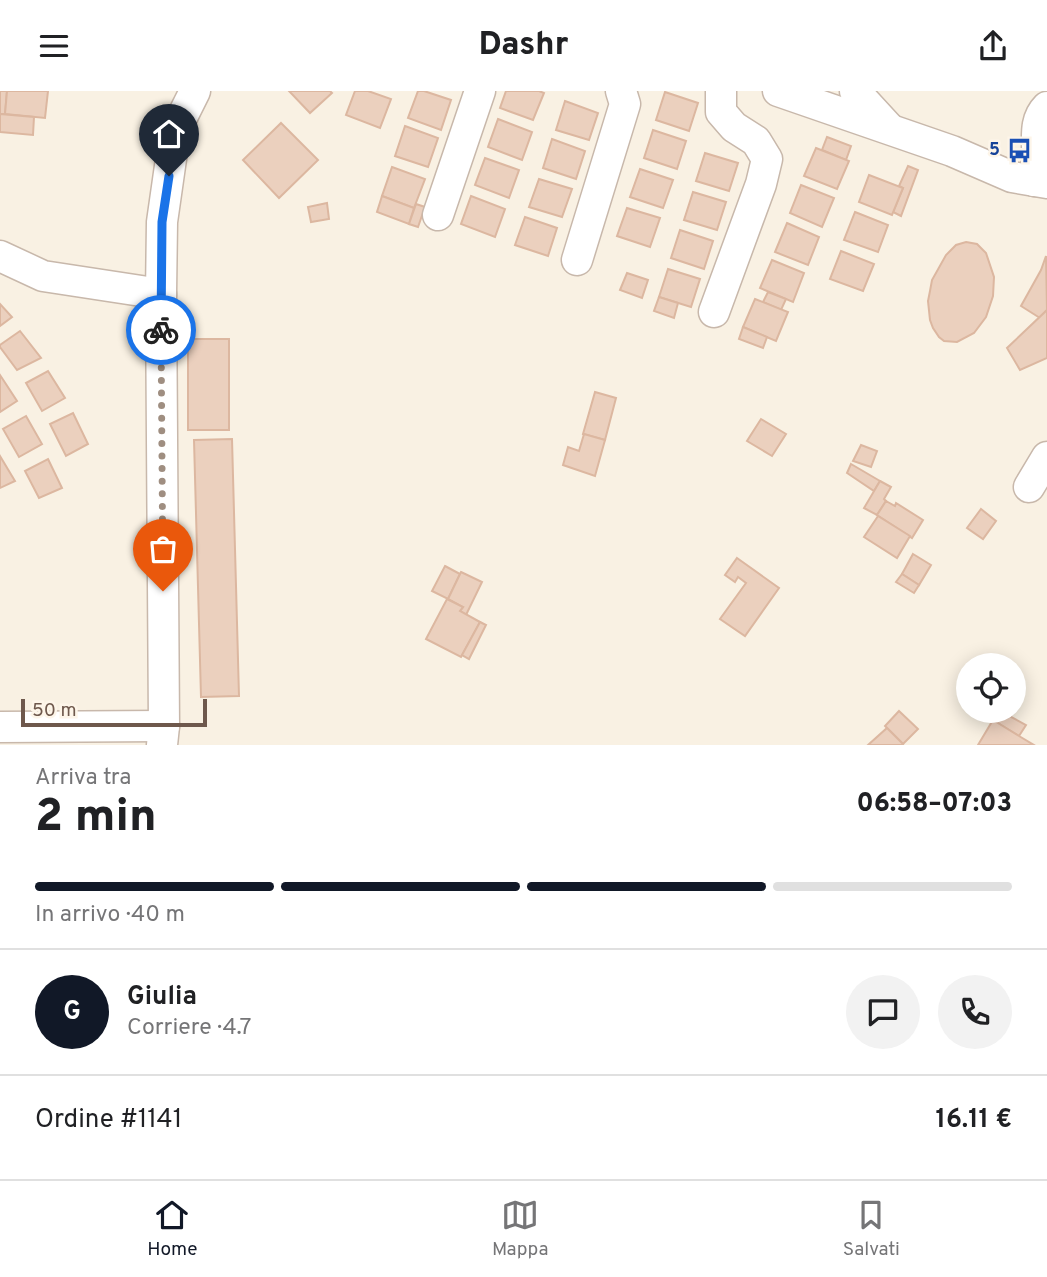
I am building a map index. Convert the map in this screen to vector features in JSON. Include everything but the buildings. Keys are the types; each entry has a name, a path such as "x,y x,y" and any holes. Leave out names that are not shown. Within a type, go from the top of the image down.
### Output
{"street":[{"path":"0,727 163,735 162,222 175,131 195,91"},
{"path":"438,215 480,91"},
{"path":"577,260 625,104 621,91"},
{"path":"714,312 761,184 766,159 757,141 734,127 721,112 721,91"},
{"path":"778,91 952,151 1012,177 1041,182 1035,136 1043,111 1047,107"},
{"path":"856,91 890,130"},
{"path":"0,256 43,276 161,294"},
{"path":"1029,487 1047,457"}],"way so far":[{"path":"161,330 163,591"}],"place":[{"name":"5","path":"1020,150"}],"route":[{"path":"161,330 162,222 169,176"}]}
